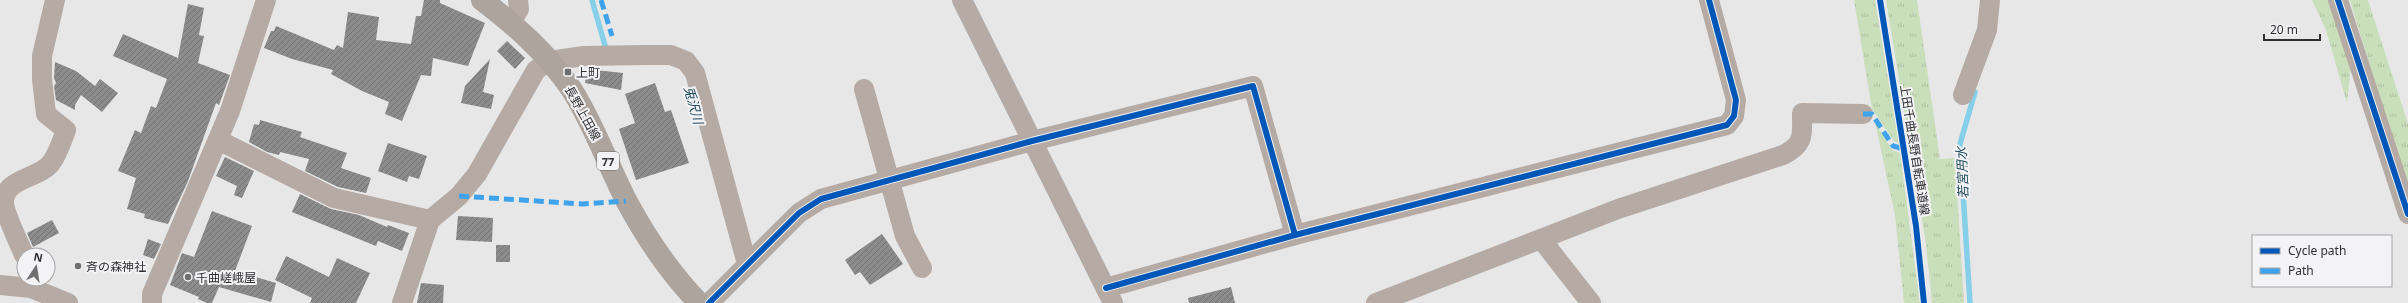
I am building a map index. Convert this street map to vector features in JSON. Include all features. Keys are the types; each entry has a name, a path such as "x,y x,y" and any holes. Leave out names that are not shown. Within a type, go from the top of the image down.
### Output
{"main road":[{"name":"長野上田線","path":"482,0 511,22 549,61 571,90 588,120 626,201 645,235 674,275 699,303"}],"street":[{"path":"21,247 4,204 7,193 18,181 32,176 50,164 60,146 66,130 46,114 42,79 42,56 55,0"},
{"path":"152,303 152,294 230,111 266,0"},
{"path":"511,22 519,9 518,0"},
{"path":"962,0 1109,296 1295,235 1727,126 1734,116 1736,100 1709,0"},
{"path":"1963,95 1987,30 1990,0"},
{"path":"2338,0 2408,214"},
{"path":"402,303 430,220 459,196 477,174 536,70 549,61 584,56 671,55 686,61 695,73 746,264"},
{"path":"710,303 746,264 799,213 821,199 1032,141 1253,86 1295,235"},
{"path":"864,89 905,236 922,268"},
{"path":"1376,303 1618,209 1784,155 1796,149 1802,139 1802,113 1863,114"},
{"path":"218,140 334,198 430,220"},
{"path":"1541,239 1591,303"},
{"path":"0,285 16,284"},
{"path":"36,287 68,303"}],"green space":[{"path":"1854,0 1875,0 1899,144 1894,141 1872,109"},
{"path":"1886,0 1917,0 1940,159 1955,158 1964,303 1932,303 1926,244"},
{"path":"2312,0 2330,0 2351,66 2347,103 2326,30"},
{"path":"2350,0 2368,0 2408,124 2408,192"},
{"path":"1875,122 1892,150 1900,153 1920,303 1904,303 1895,215"}],"building":[{"path":"424,0 440,0 440,3 485,23 468,66 433,58 431,76 421,75 402,121 385,114 389,102 362,91 331,74 333,70 292,59 264,48 271,31 274,31 276,26 334,50 337,45 343,48 348,12 379,17 376,40 411,44 416,16 421,16"},
{"path":"188,4 204,8 199,35 204,36 198,63 230,75 219,105 216,103 188,181 168,224 144,218 145,214 127,209 136,178 118,171 135,130 141,133 151,106 156,108 167,79 113,56 123,34 178,58"},
{"path":"507,41 525,58 515,69 497,51"},
{"path":"490,59 483,92 494,95 491,109 461,103 465,86"},
{"path":"55,62 76,71 95,86 100,79 118,93 102,112 81,95 75,105 75,110 56,100 54,86 56,83 54,78"},
{"path":"587,69 623,73 621,90 585,83"},
{"path":"655,83 665,112 671,110 689,163 636,180 619,129 635,123 625,94"},
{"path":"260,120 302,132 300,137 347,153 341,168 371,178 366,193 338,187 305,171 309,159 280,152 279,155 267,152 249,142 254,124 259,125"},
{"path":"388,143 427,156 419,179 409,176 407,182 378,171"},
{"path":"225,157 254,171 242,198 234,195 237,186 216,176"},
{"path":"300,194 331,209 359,215 387,227 388,225 409,233 402,251 378,241 376,246 292,212"},
{"path":"212,211 252,226 235,271 276,283 271,302 219,287 212,303 207,303 198,299 199,297 170,285 182,253 194,257"},
{"path":"458,216 493,218 492,242 456,240"},
{"path":"52,220 59,233 33,247 27,233"},
{"path":"882,234 903,264 870,285 860,272 855,275 845,260"},
{"path":"148,239 161,244 154,259 143,255"},
{"path":"496,245 510,245 510,262 496,262"},
{"path":"286,256 329,277 337,258 370,273 356,303 310,303 312,298 275,280"},
{"path":"421,283 444,285 443,303 417,303"},
{"path":"1231,287 1235,303 1189,303 1188,298"}],"waterway":[{"name":"兎沢川","path":"592,0 606,49"},
{"name":"若宮用水","path":"1970,303 1960,144 1975,92"}],"marked path":[{"path":"601,0 612,36"},
{"path":"1863,114 1872,114 1893,146 1904,149"},
{"path":"459,196 583,204 626,201"}],"cycle path":[{"path":"1106,288 1295,235 1727,125 1734,116 1736,100 1709,0"},
{"name":"上田千曲長野自転車道線","path":"1880,0 1916,226 1924,303"},
{"path":"2338,0 2408,214"},
{"path":"709,303 799,213 821,199 1032,141 1253,86 1295,235"}],"place":[{"name":"上町","path":"568,72"},
{"name":"斉の森神社","path":"78,266"},
{"name":"千曲嵯峨屋","path":"188,277"}]}
